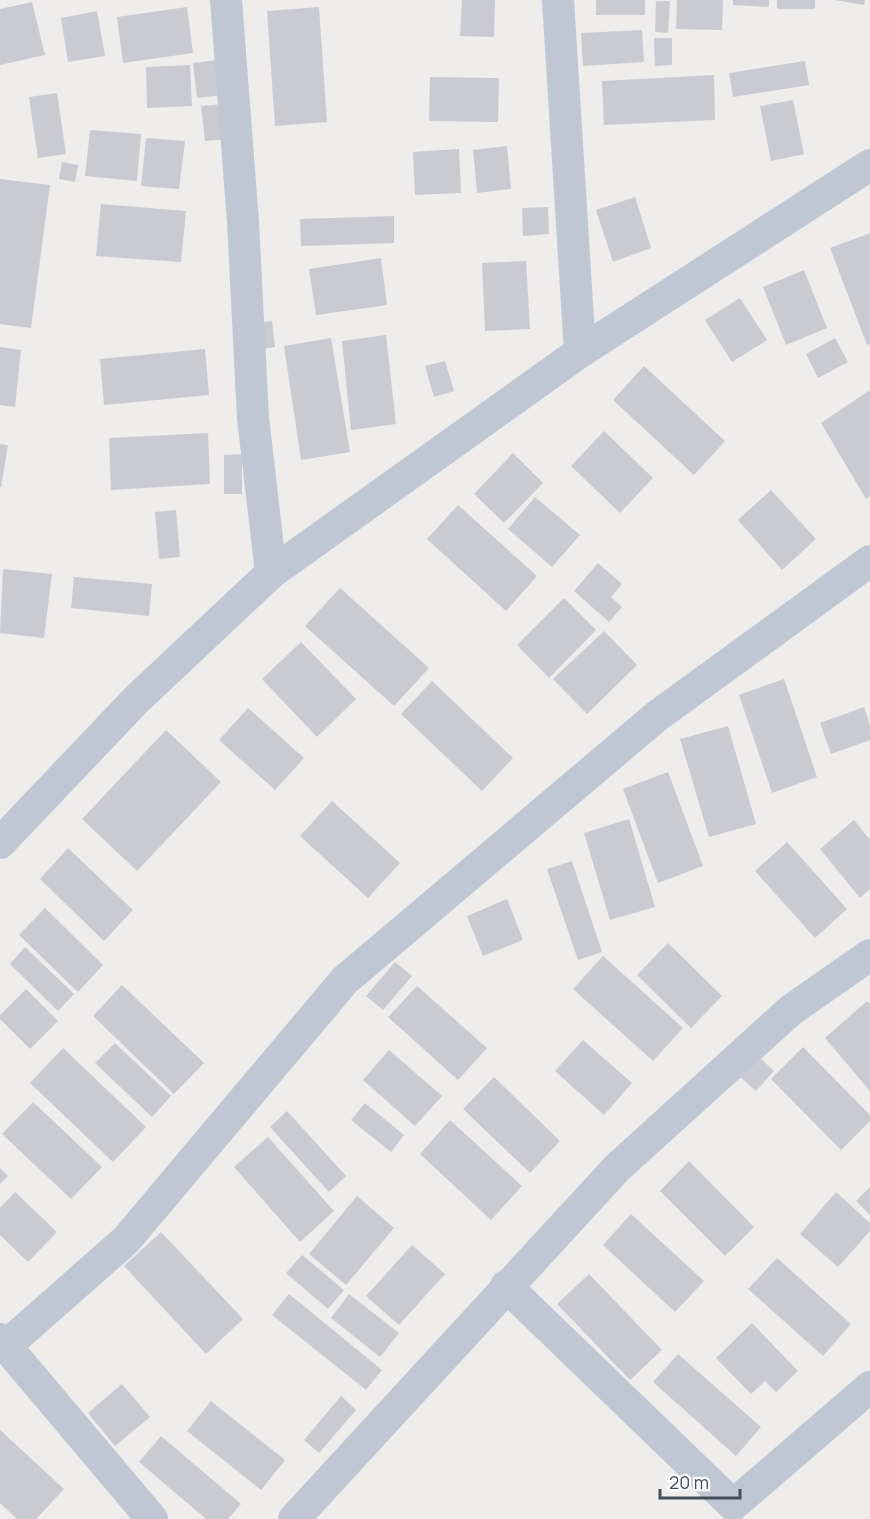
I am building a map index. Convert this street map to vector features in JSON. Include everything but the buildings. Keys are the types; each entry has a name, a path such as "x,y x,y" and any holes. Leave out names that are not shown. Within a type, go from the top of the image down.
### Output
{"street":[{"path":"226,0 243,222 253,418 271,573"},
{"path":"558,0 580,352"},
{"path":"0,843 136,700 271,573 580,352 870,165"},
{"path":"152,1519 3,1342 126,1240 345,980 657,716 870,561"},
{"path":"294,1519 371,1438 506,1286 617,1168 790,1010 870,955"},
{"path":"506,1286 739,1512 870,1387"}]}
